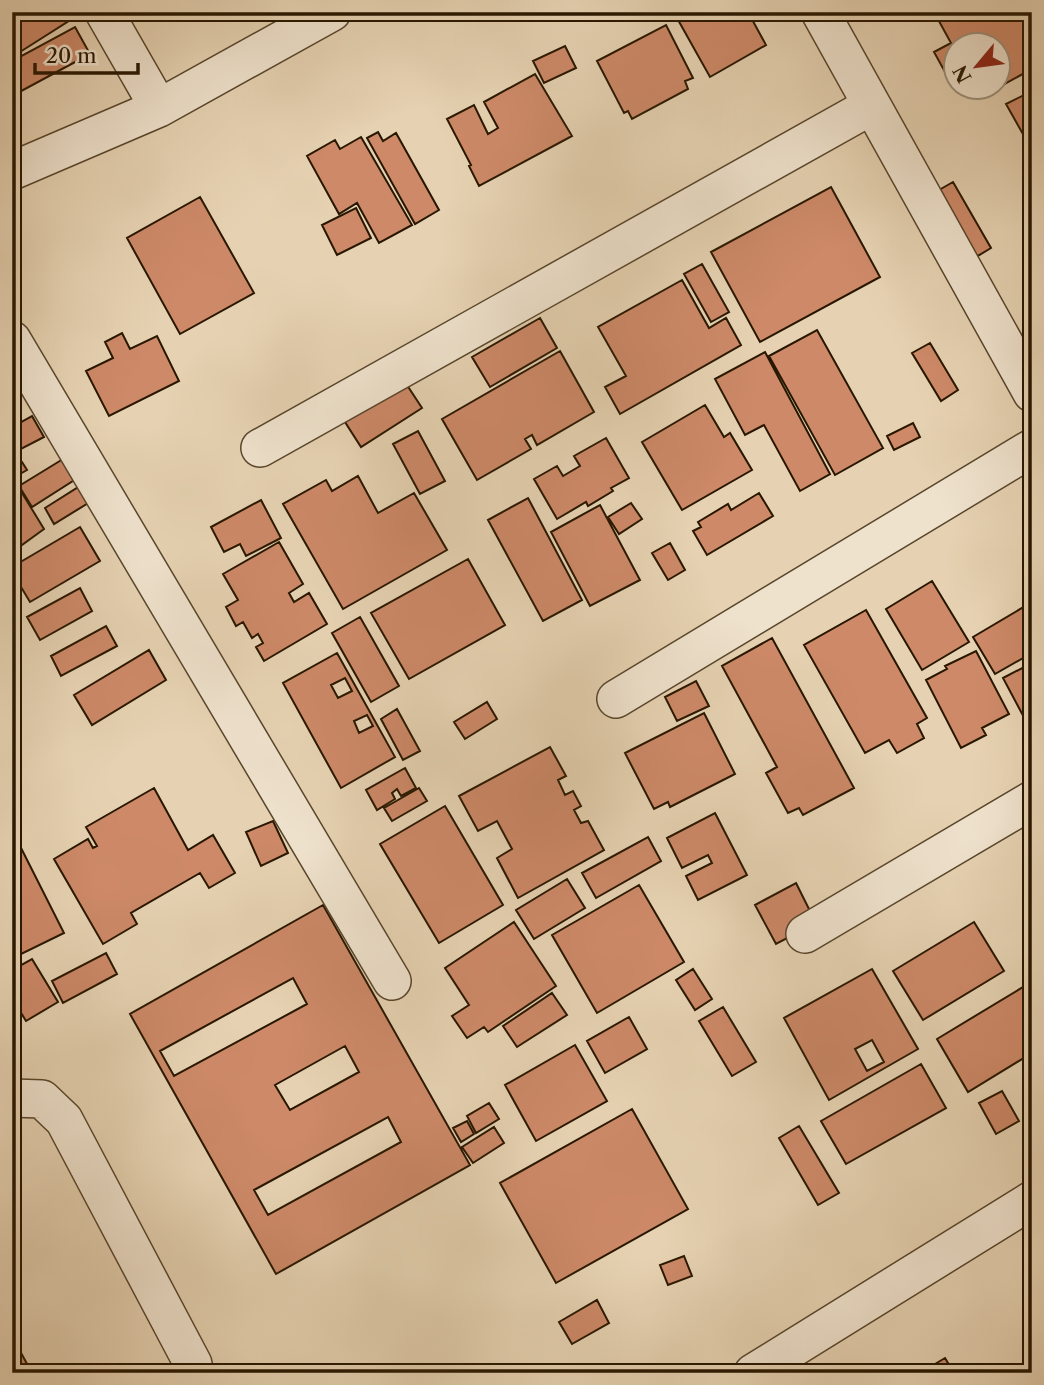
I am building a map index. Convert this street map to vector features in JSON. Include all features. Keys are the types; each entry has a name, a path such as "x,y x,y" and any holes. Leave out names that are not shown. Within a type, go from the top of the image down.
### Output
{"street":[{"path":"104,12 159,108"},
{"path":"12,172 159,108 332,12"},
{"path":"820,12 1032,393"},
{"path":"260,448 872,106"},
{"path":"12,340 393,981"},
{"path":"616,699 1032,448"},
{"path":"805,934 1032,800"},
{"path":"12,1098 42,1098 64,1119 193,1364 194,1373"},
{"path":"753,1373 1032,1200"}],"building":[{"path":"12,12 73,12 75,17 20,52 12,40"},
{"path":"687,12 748,12 766,45 710,77 677,18"},
{"path":"934,12 1032,12 1032,69 1012,80 1012,32 945,32"},
{"path":"666,25 693,78 685,81 688,89 632,119 628,111 624,113 597,61"},
{"path":"75,27 90,54 12,96 12,47 18,58"},
{"path":"565,46 576,68 544,83 533,61"},
{"path":"942,48 942,67 934,52"},
{"path":"535,74 572,136 479,186 447,119 474,105 488,134 498,128 484,102"},
{"path":"1032,91 1032,132 1024,136 1006,104"},
{"path":"378,132 383,141 396,133 439,210 415,224 367,138"},
{"path":"361,137 412,225 379,243 357,203 339,214 307,156 335,140 340,149"},
{"path":"953,182 991,248 971,260 932,194"},
{"path":"831,187 880,277 760,342 711,252"},
{"path":"200,197 254,293 180,334 127,238"},
{"path":"356,208 371,238 337,255 322,225"},
{"path":"702,264 729,312 711,322 684,274"},
{"path":"682,280 709,328 726,318 741,345 620,414 605,387 626,376 598,327"},
{"path":"540,318 557,348 490,387 472,357"},
{"path":"817,330 883,448 835,475 769,356"},
{"path":"122,333 130,349 157,336 179,381 109,416 86,371 113,358 105,342"},
{"path":"930,343 958,390 941,401 912,353"},
{"path":"560,351 594,412 537,445 532,435 525,439 531,449 477,480 442,419"},
{"path":"765,352 830,474 800,491 764,425 745,435 715,379"},
{"path":"405,382 422,408 361,447 345,422"},
{"path":"705,405 724,437 730,433 752,470 682,510 642,442"},
{"path":"32,416 44,437 19,450 12,437 12,427"},
{"path":"913,423 920,437 894,450 887,436"},
{"path":"418,431 445,481 420,494 393,444"},
{"path":"606,438 629,478 588,506 586,502 557,519 534,479 557,466 563,476 580,466 574,456"},
{"path":"63,459 76,479 32,507 19,486"},
{"path":"22,462 27,470 13,478 44,529 15,550 12,546 12,468"},
{"path":"358,476 378,513 414,493 447,550 343,609 283,504 326,480 332,491"},
{"path":"80,486 90,502 54,524 45,508"},
{"path":"759,493 773,516 707,555 693,531 701,527 698,522 728,504 731,510"},
{"path":"528,498 582,600 543,621 488,520"},
{"path":"261,500 281,538 246,556 240,544 224,552 211,527"},
{"path":"631,503 642,519 619,534 608,517"},
{"path":"600,505 640,580 590,606 551,532"},
{"path":"80,527 100,561 30,602 12,572 12,567"},
{"path":"279,542 303,584 289,593 294,602 309,593 327,624 264,661 256,647 263,643 258,634 252,638 243,622 236,626 226,607 238,600 223,574"},
{"path":"670,543 685,570 668,580 652,553"},
{"path":"468,559 505,625 409,679 371,613"},
{"path":"932,581 969,642 922,670 886,609"},
{"path":"80,588 92,611 40,640 27,617"},
{"path":"1032,602 1032,653 995,674 973,637"},
{"path":"866,610 927,718 917,724 924,738 897,753 889,740 865,753 804,645"},
{"path":"360,617 399,686 371,702 332,633"},
{"path":"106,626 117,646 61,676 51,656"},
{"path":"772,638 854,788 803,815 799,808 788,813 766,773 777,767 722,666"},
{"path":"149,650 166,680 92,725 74,695"},
{"path":"976,651 1009,714 982,728 986,735 961,748 926,680 947,669 945,666"},
{"path":"337,653 395,757 341,788 283,683","holes":["345,678 352,691 338,698 331,685","367,715 373,726 359,733 354,721"]},
{"path":"1032,663 1032,720 1027,723 1003,678"},
{"path":"696,681 709,706 677,721 665,697"},
{"path":"487,702 497,719 465,739 454,722"},
{"path":"397,709 420,751 403,760 381,719"},
{"path":"704,713 735,774 670,807 668,802 654,809 625,753"},
{"path":"550,747 566,776 558,780 565,795 573,791 581,806 574,810 581,823 588,821 604,850 518,898 497,858 512,849 497,821 478,831 459,796"},
{"path":"405,768 416,788 401,796 397,789 392,793 395,799 377,810 366,790"},
{"path":"154,788 188,850 213,835 235,873 209,888 200,873 131,913 137,924 103,944 54,859 88,839 93,848 97,846 86,827"},
{"path":"419,788 427,801 392,821 384,808"},
{"path":"445,806 503,905 439,943 380,844"},
{"path":"715,813 747,875 698,900 686,876 712,863 708,855 682,868 667,838"},
{"path":"273,821 288,853 261,866 246,832"},
{"path":"648,837 661,861 596,898 582,873"},
{"path":"16,838 64,933 15,957 12,953 12,938 15,936 12,930 12,840"},
{"path":"567,879 585,908 534,939 516,910"},
{"path":"796,883 816,923 776,944 755,905"},
{"path":"639,885 684,962 597,1013 552,935"},
{"path":"323,905 470,1165 276,1274 130,1014","holes":["293,978 307,1004 174,1076 160,1051","345,1046 359,1072 290,1110 275,1085","388,1117 401,1142 268,1215 254,1190"]},
{"path":"514,922 556,986 488,1032 484,1027 467,1038 452,1016 469,1005 445,968"},
{"path":"974,922 1004,971 923,1020 893,971"},
{"path":"106,953 117,974 63,1003 52,981"},
{"path":"32,959 58,1002 26,1021 12,998 12,970"},
{"path":"693,969 712,999 695,1010 676,980"},
{"path":"872,969 918,1049 829,1100 784,1018","holes":["872,1040 884,1062 867,1071 855,1049"]},
{"path":"1028,984 1032,990 1032,1053 968,1092 937,1039"},
{"path":"552,993 567,1015 517,1047 503,1026"},
{"path":"723,1007 756,1062 732,1076 699,1021"},
{"path":"629,1017 647,1049 605,1073 587,1041"},
{"path":"575,1045 607,1101 536,1141 505,1085"},
{"path":"921,1064 946,1108 846,1164 821,1121"},
{"path":"1002,1091 1019,1121 996,1134 979,1103"},
{"path":"489,1103 499,1119 476,1133 467,1116"},
{"path":"632,1109 688,1209 556,1283 500,1183"},
{"path":"467,1121 474,1134 461,1142 453,1128"},
{"path":"799,1126 839,1193 818,1205 779,1138"},
{"path":"494,1127 504,1143 473,1163 462,1147"},
{"path":"684,1256 692,1276 668,1285 660,1265"},
{"path":"597,1300 609,1323 572,1344 559,1322"},
{"path":"20,1351 32,1373 12,1373 12,1355"},
{"path":"945,1358 954,1373 920,1373"}]}
